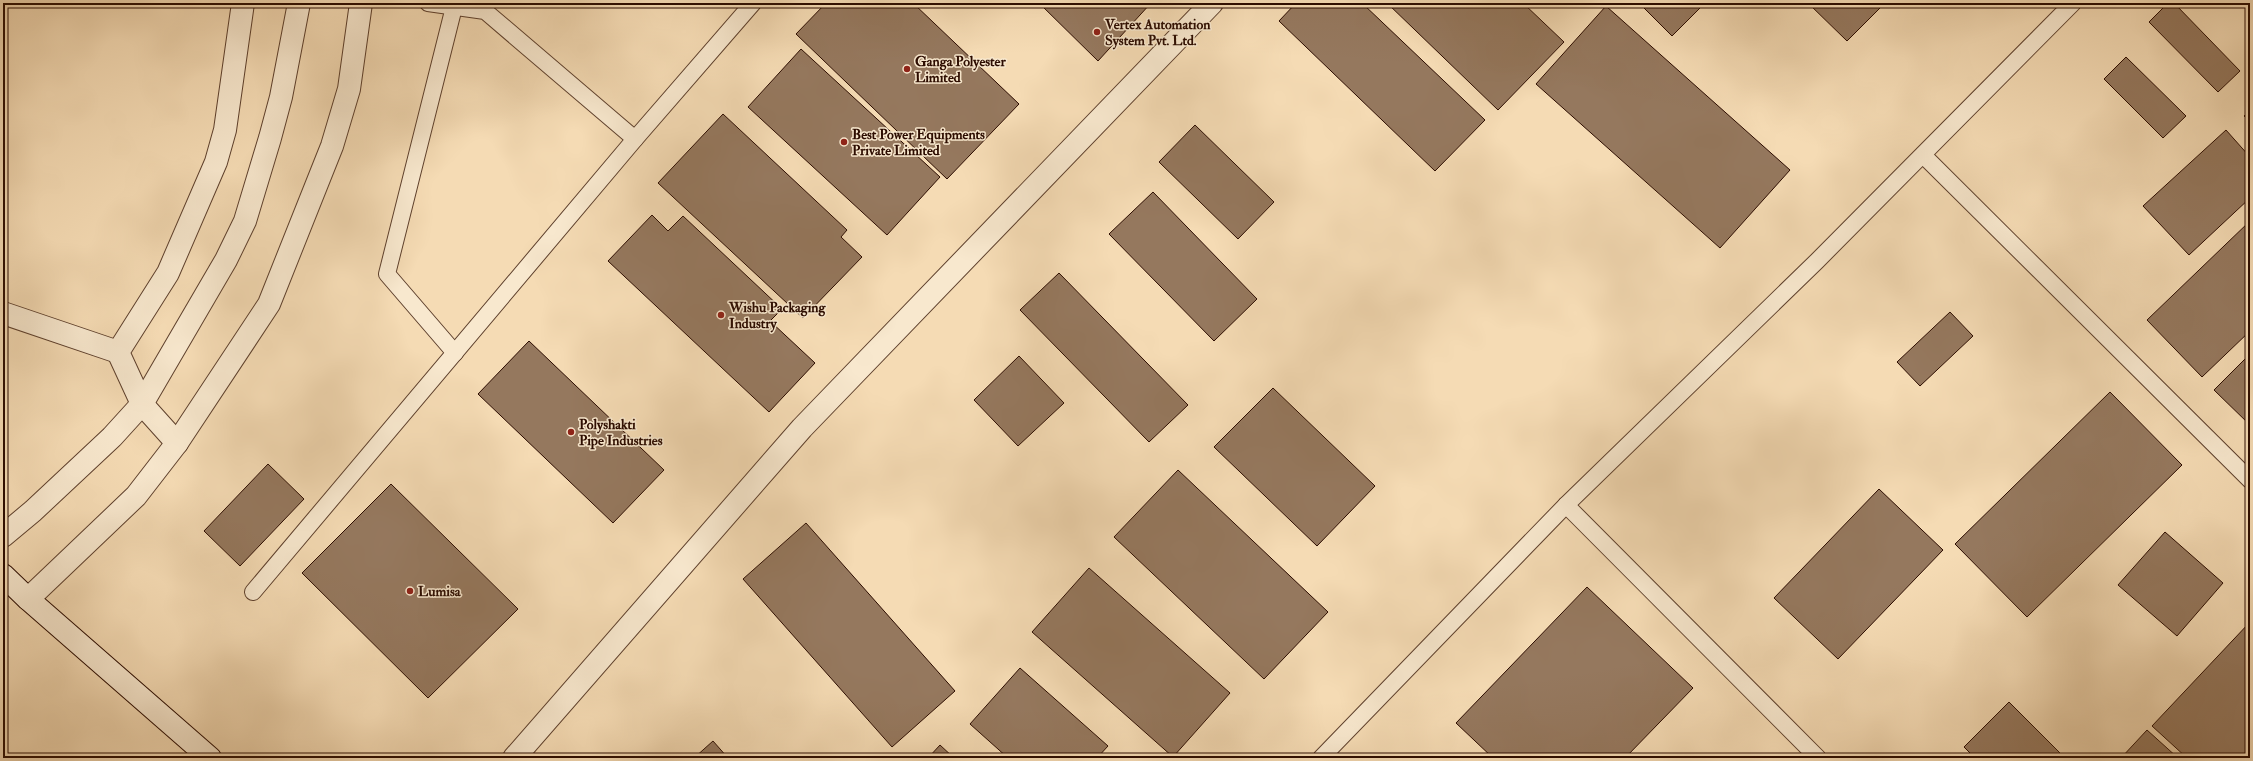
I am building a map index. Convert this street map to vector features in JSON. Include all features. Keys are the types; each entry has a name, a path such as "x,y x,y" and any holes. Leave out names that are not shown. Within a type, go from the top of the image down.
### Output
{"street":[{"path":"118,352 168,273 216,162 225,130 243,3"},
{"path":"3,536 33,511 112,437 142,404 226,260 245,221 281,97 299,3"},
{"path":"28,599 136,496 177,444 269,304 332,146 349,89 361,3"},
{"path":"514,758 802,428 1212,3"},
{"path":"3,313 118,352 142,404 177,444"},
{"path":"3,575 28,599 210,758"}],"lane":[{"path":"428,3 455,5 485,11 635,139"},
{"path":"253,592 635,139 753,3"},
{"path":"1321,758 1566,505 1923,155 2073,3"},
{"path":"455,5 387,274 455,353"},
{"path":"1923,155 2250,480"},
{"path":"1566,505 1818,758"}],"building":[{"name":"Ganga Polyester Limited","path":"826,3 913,3 1019,104 947,179 796,34"},
{"name":"Vertex Automation System Pvt. Ltd.","path":"1039,3 1151,3 1098,61"},
{"path":"1296,3 1362,3 1485,120 1435,171 1279,21"},
{"path":"1387,3 1523,3 1564,42 1498,110"},
{"path":"1639,3 1705,3 1672,36"},
{"path":"1808,3 1885,3 1847,41"},
{"path":"2168,3 2174,3 2240,71 2218,92 2149,22"},
{"path":"1606,6 1790,170 1720,248 1536,84"},
{"name":"Best Power Equipments Private Limited","path":"801,49 940,177 887,235 748,107"},
{"path":"2126,57 2186,116 2163,138 2104,79"},
{"path":"2250,110 2250,122 2244,116"},
{"path":"723,114 847,230 841,237 862,257 803,318 658,183"},
{"path":"1195,125 1274,202 1238,239 1159,162"},
{"path":"2226,130 2250,157 2250,198 2189,255 2143,206"},
{"path":"1153,192 1257,299 1214,341 1109,234"},
{"name":"Wishu Packaging Industry","path":"652,215 668,231 683,216 782,309 770,321 815,363 769,412 608,261"},
{"path":"2250,221 2250,331 2202,377 2147,320"},
{"path":"1059,273 1188,405 1149,442 1020,310"},
{"path":"1950,312 1973,336 1920,386 1897,362"},
{"name":"Polyshakti Pipe Industries","path":"529,341 664,470 613,523 478,394"},
{"path":"2250,354 2250,425 2214,390"},
{"path":"1019,356 1064,403 1018,446 974,400"},
{"path":"1273,388 1375,486 1317,546 1214,447"},
{"path":"2110,392 2182,465 2027,617 1955,544"},
{"path":"268,464 304,499 240,566 204,531"},
{"path":"1178,470 1328,612 1264,679 1114,537"},
{"name":"Lumisa","path":"391,484 518,609 428,698 302,573"},
{"path":"1879,489 1943,550 1838,659 1774,598"},
{"path":"806,523 955,691 892,747 743,579"},
{"path":"2165,532 2223,583 2177,636 2118,585"},
{"path":"1089,568 1230,693 1173,757 1032,632"},
{"path":"1587,587 1693,688 1625,758 1493,758 1456,723"},
{"path":"2250,622 2250,758 2187,758 2152,726"},
{"path":"1020,668 1108,746 1097,758 1008,758 970,724"},
{"path":"2009,702 2065,758 1975,758 1964,747"},
{"path":"2147,730 2178,758 2121,758"},
{"path":"713,741 728,758 694,758"},
{"path":"940,745 954,758 928,758"}],"place":[{"name":"Vertex Automation System Pvt. Ltd.","path":"1097,32"},
{"name":"Ganga Polyester Limited","path":"907,69"},
{"name":"Best Power Equipments Private Limited","path":"844,142"},
{"name":"Wishu Packaging Industry","path":"721,315"},
{"name":"Polyshakti Pipe Industries","path":"571,432"},
{"name":"Lumisa","path":"410,591"}]}
